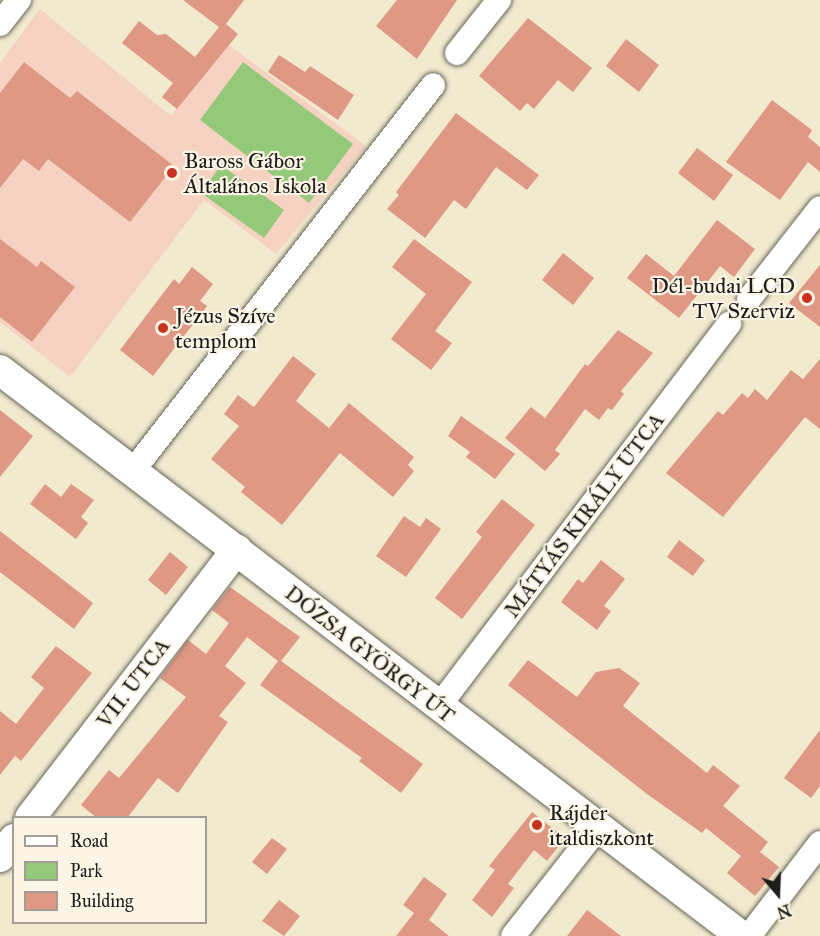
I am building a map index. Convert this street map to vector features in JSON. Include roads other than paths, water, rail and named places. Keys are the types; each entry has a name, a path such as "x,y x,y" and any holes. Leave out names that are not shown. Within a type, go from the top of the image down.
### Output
{"street":[{"path":"0,24 19,0"},
{"path":"457,53 499,0"},
{"path":"132,472 433,85"},
{"path":"748,298 820,208"},
{"name":"MÁTYÁS KIRÁLY UTCA","path":"439,706 729,324"},
{"name":"DÓZSA GYÖRGY ÚT","path":"0,370 132,472 237,549 324,621 741,936"},
{"name":"VII. UTCA","path":"32,816 237,549"},
{"path":"513,936 597,829"},
{"path":"0,856 12,841"},
{"path":"749,936 820,843"}],"place":[{"name":"Baross Gábor Általános Iskola","path":"172,173"},
{"name":"Dél-budai LCD TV Szerviz","path":"807,298"},
{"name":"Jézus Szíve templom","path":"163,328"},
{"name":"Rájder italdiszkont","path":"537,825"}]}
